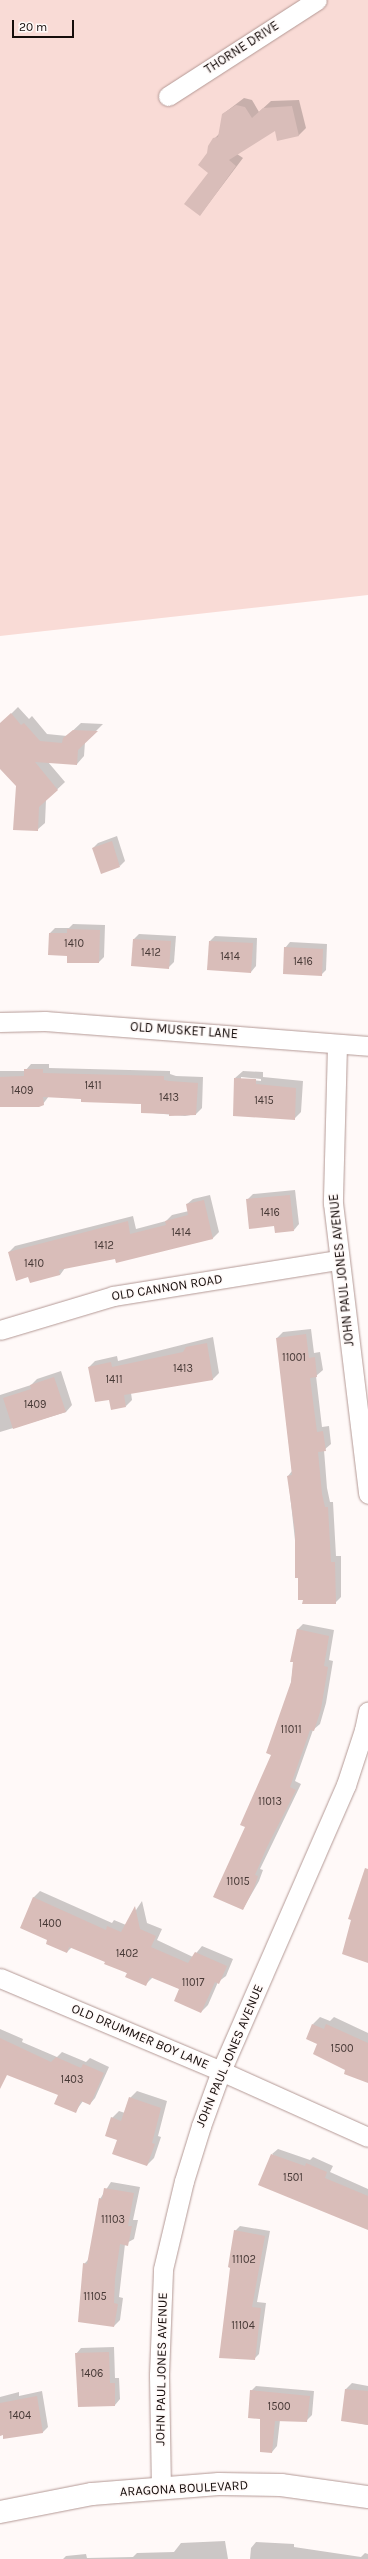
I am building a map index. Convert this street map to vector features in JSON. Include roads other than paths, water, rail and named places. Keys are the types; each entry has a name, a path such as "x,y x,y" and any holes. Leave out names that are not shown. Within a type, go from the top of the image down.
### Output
{"street":[{"name":"THORNE DRIVE","path":"168,96 317,0"},
{"name":"OLD MUSKET LANE","path":"0,1022 45,1021 337,1045 368,1046"},
{"name":"JOHN PAUL JONES AVENUE","path":"337,1045 333,1203 338,1260 368,1494"},
{"name":"OLD CANNON ROAD","path":"0,1330 113,1296 338,1260"},
{"name":"JOHN PAUL JONES AVENUE","path":"161,2489 159,2375 163,2269 184,2181 200,2126 221,2071 346,1785 364,1730 368,1711"},
{"name":"OLD DRUMMER BOY LANE","path":"0,1978 221,2071 368,2137"},
{"name":"ARAGONA BOULEVARD","path":"0,2512 92,2494 219,2484 281,2485 368,2497"}]}
